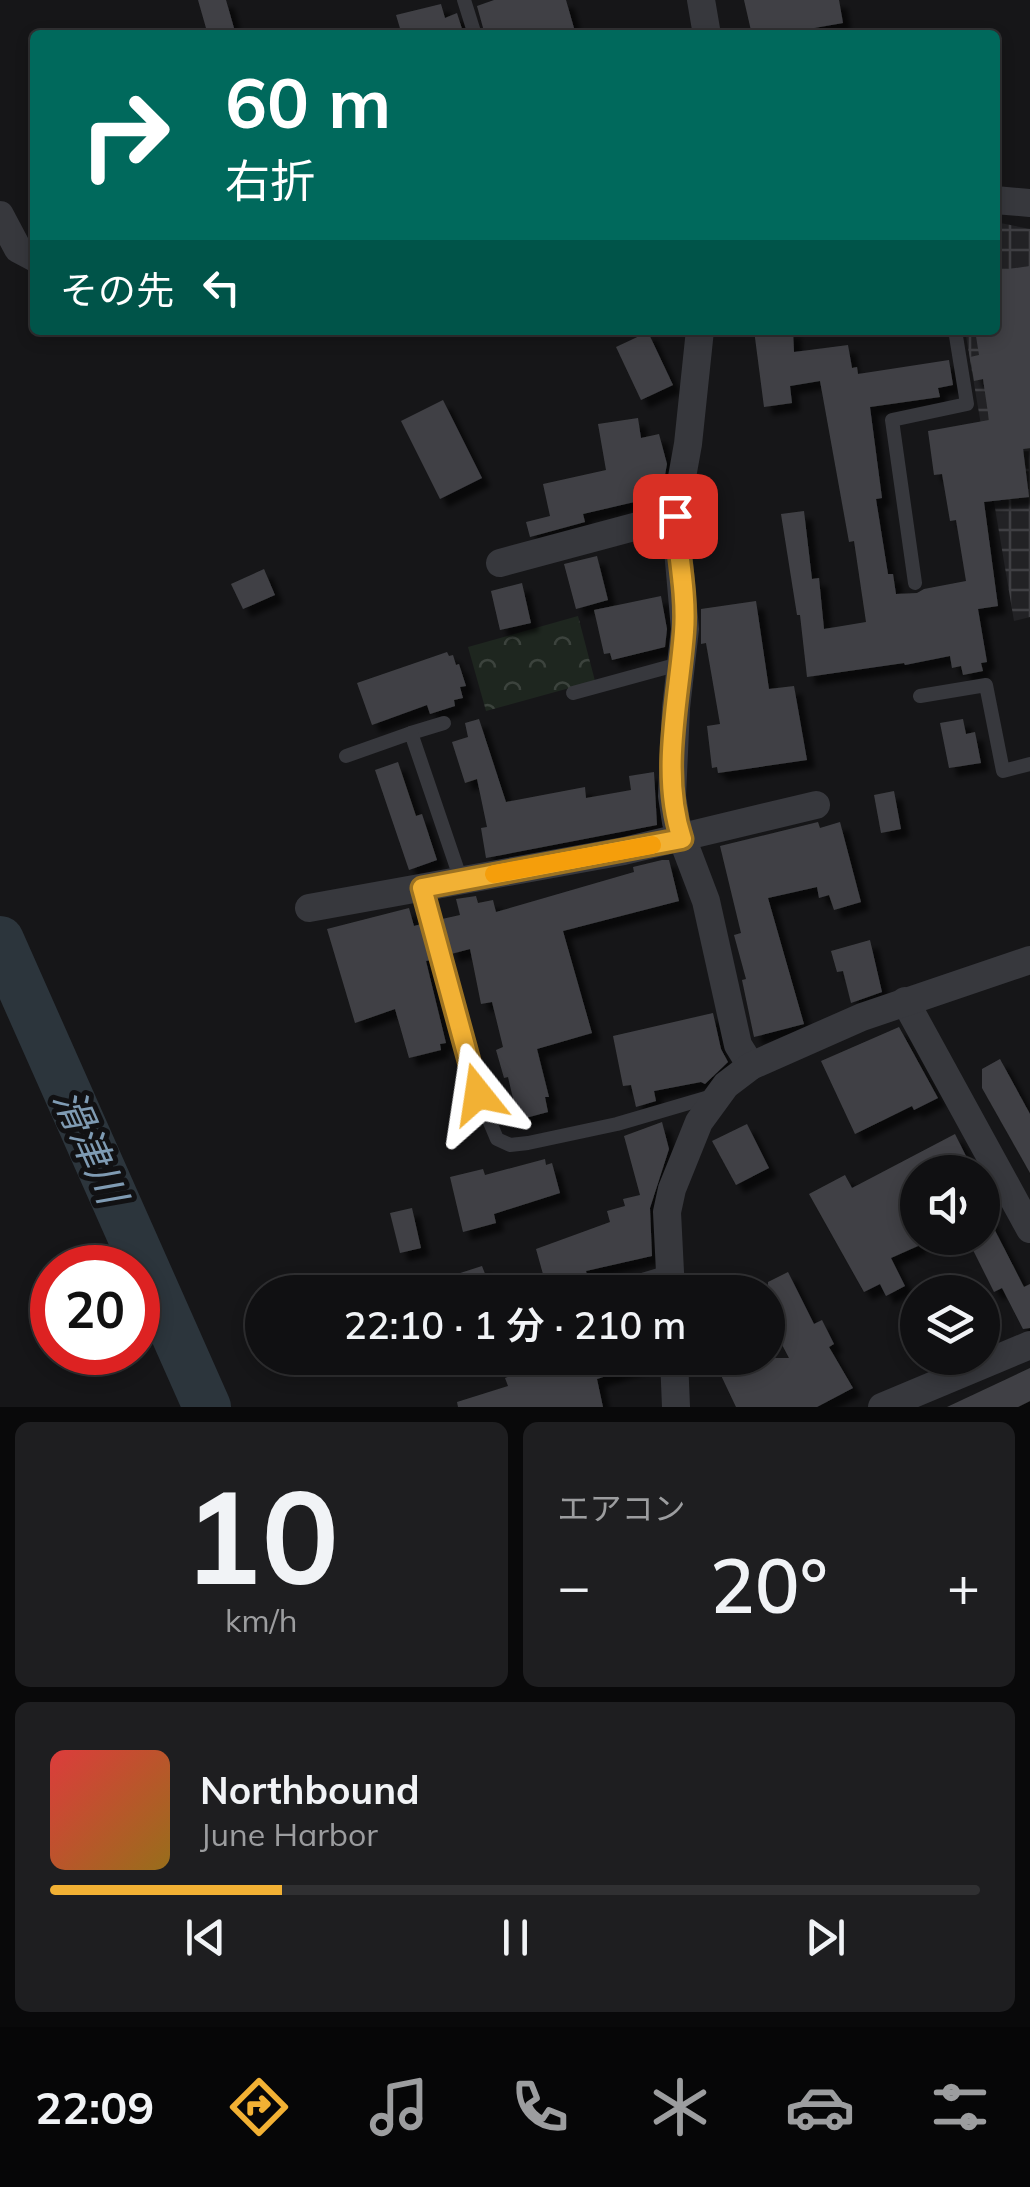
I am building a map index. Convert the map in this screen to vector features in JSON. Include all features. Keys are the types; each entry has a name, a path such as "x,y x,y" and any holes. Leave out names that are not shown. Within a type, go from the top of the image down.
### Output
{"street":[{"path":"701,0 707,30"},
{"path":"1000,200 1030,203"},
{"path":"0,215 18,249 30,255"},
{"path":"699,335 688,444 675,516 685,629 672,796 682,839 706,901 738,1045 751,1066"},
{"path":"500,563 675,516"},
{"path":"309,908 682,839 816,804"},
{"path":"670,1275 667,1212 672,1189 699,1122 718,1094 751,1066 905,1001 1030,960"},
{"path":"905,1001 1030,1228"},
{"path":"882,1407 1030,1345"},
{"path":"675,1375 676,1407"}],"lane":[{"path":"464,0 473,30"},
{"path":"915,583 892,420 968,404 956,335"},
{"path":"573,692 680,664"},
{"path":"920,696 986,685 1003,770 1030,764"},
{"path":"346,756 444,723"},
{"path":"412,733 461,880"},
{"path":"422,888 478,1094 496,1139 510,1145 528,1143 617,1124 718,1094"}],"shaded area":[{"path":"1000,223 1030,229 1030,617 1014,621 966,335 1000,335"}],"green space":[{"path":"578,616 595,681 486,711 468,647"}],"building":[{"path":"198,0 226,0 235,30 207,30"},
{"path":"494,0 566,0 575,30 484,30 477,6"},
{"path":"744,0 839,0 843,23 803,30 751,30"},
{"path":"441,4 445,18 457,13 462,30 400,30 396,15"},
{"path":"1030,266 1030,448 1023,449 1029,497 984,502 998,606 978,609 987,662 981,663 983,671 963,675 961,666 952,668 950,656 807,677 781,514 804,511 812,579 819,578 824,629 866,622 854,541 849,542 820,381 790,386 792,403 764,407 755,335 793,335 794,352 848,345 852,368 857,367 858,374 949,360 953,385 938,388 940,397 870,407 882,498 876,499 888,574 893,574 896,594 966,581 956,520 950,521 942,474 934,475 928,431 989,420 983,379 974,381 970,357 979,355 976,335 1000,335 1000,270"},
{"path":"649,335 673,385 641,400 616,347"},
{"path":"443,400 482,478 440,499 401,421"},
{"path":"638,418 641,438 659,434 667,464 660,502 645,506 643,500 583,514 585,522 530,537 526,522 550,516 543,484 606,470 598,424"},
{"path":"597,556 608,600 576,609 564,564"},
{"path":"264,569 275,595 243,609 231,584"},
{"path":"522,583 531,623 500,630 491,591"},
{"path":"661,596 667,629 665,647 612,660 610,653 604,654 594,610"},
{"path":"756,601 769,689 794,686 807,760 718,773 717,767 712,768 707,726 720,724 706,643 701,644 701,609"},
{"path":"447,652 459,664 466,686 460,687 463,698 454,700 455,706 430,714 427,705 372,725 357,683"},
{"path":"479,719 506,802 585,787 586,798 631,790 629,776 654,772 657,825 486,858 481,828 487,827 477,779 465,783 452,742 468,737 465,723"},
{"path":"963,719 966,734 975,732 981,763 949,768 940,723"},
{"path":"398,762 416,816 422,814 437,860 409,870 375,770"},
{"path":"894,791 901,829 881,833 874,795"},
{"path":"818,822 820,828 840,822 861,902 834,910 829,895 819,898 817,887 768,898 804,1024 754,1037 742,980 746,979 734,935 741,933 720,846"},
{"path":"669,860 679,901 563,931 592,1033 537,1049 549,1097 545,1097 548,1112 518,1120 508,1077 504,1078 496,1050 503,1047 492,1002 481,1004 470,949 451,954 442,919 460,915 456,899 476,896 478,903 493,900 496,912 634,872 633,867"},
{"path":"409,908 414,926 421,924 431,960 426,961 446,1043 440,1044 441,1050 409,1058 395,1009 355,1023 327,929"},
{"path":"870,940 882,992 851,1003 843,971 837,972 831,951"},
{"path":"713,1013 728,1062 705,1084 654,1091 656,1101 636,1107 631,1085 623,1086 613,1036"},
{"path":"899,1027 938,1098 914,1110 912,1106 855,1134 821,1061"},
{"path":"1000,1059 1030,1114 1030,1173 982,1088 982,1069"},
{"path":"662,1122 669,1149 650,1208 652,1256 586,1271 587,1275 543,1275 536,1249 610,1222 607,1211 625,1206 623,1199 640,1195 624,1136"},
{"path":"747,1124 769,1168 736,1185 712,1141"},
{"path":"955,1134 966,1155 915,1155"},
{"path":"545,1159 546,1165 552,1163 560,1193 494,1214 496,1223 463,1232 450,1177 483,1169 485,1175"},
{"path":"900,1163 900,1254 891,1258 900,1276 900,1289 886,1296 880,1284 864,1292 809,1194 845,1175 852,1188"},
{"path":"412,1208 421,1248 400,1253 390,1213"},
{"path":"1000,1240 1024,1287 1030,1284 1030,1328 1023,1329 1000,1289 1000,1275 986,1275 976,1255 1000,1255"},
{"path":"482,1266 485,1275 454,1275"},
{"path":"788,1272 814,1324 822,1320 834,1344 829,1347 853,1388 817,1407 736,1407 721,1375 785,1375 785,1358 789,1358 785,1350 782,1275"},
{"path":"1030,1368 1030,1401 1018,1407 947,1407"},
{"path":"609,1375 597,1379 603,1407 458,1407 457,1402 508,1386 505,1378"}],"waterway":[{"name":"滑津川","path":"0,940 207,1407"}],"slow traffic":[{"path":"494,874 652,845"}],"route":[{"path":"478,1094 422,888 682,839 672,796 685,629 675,516"}]}
